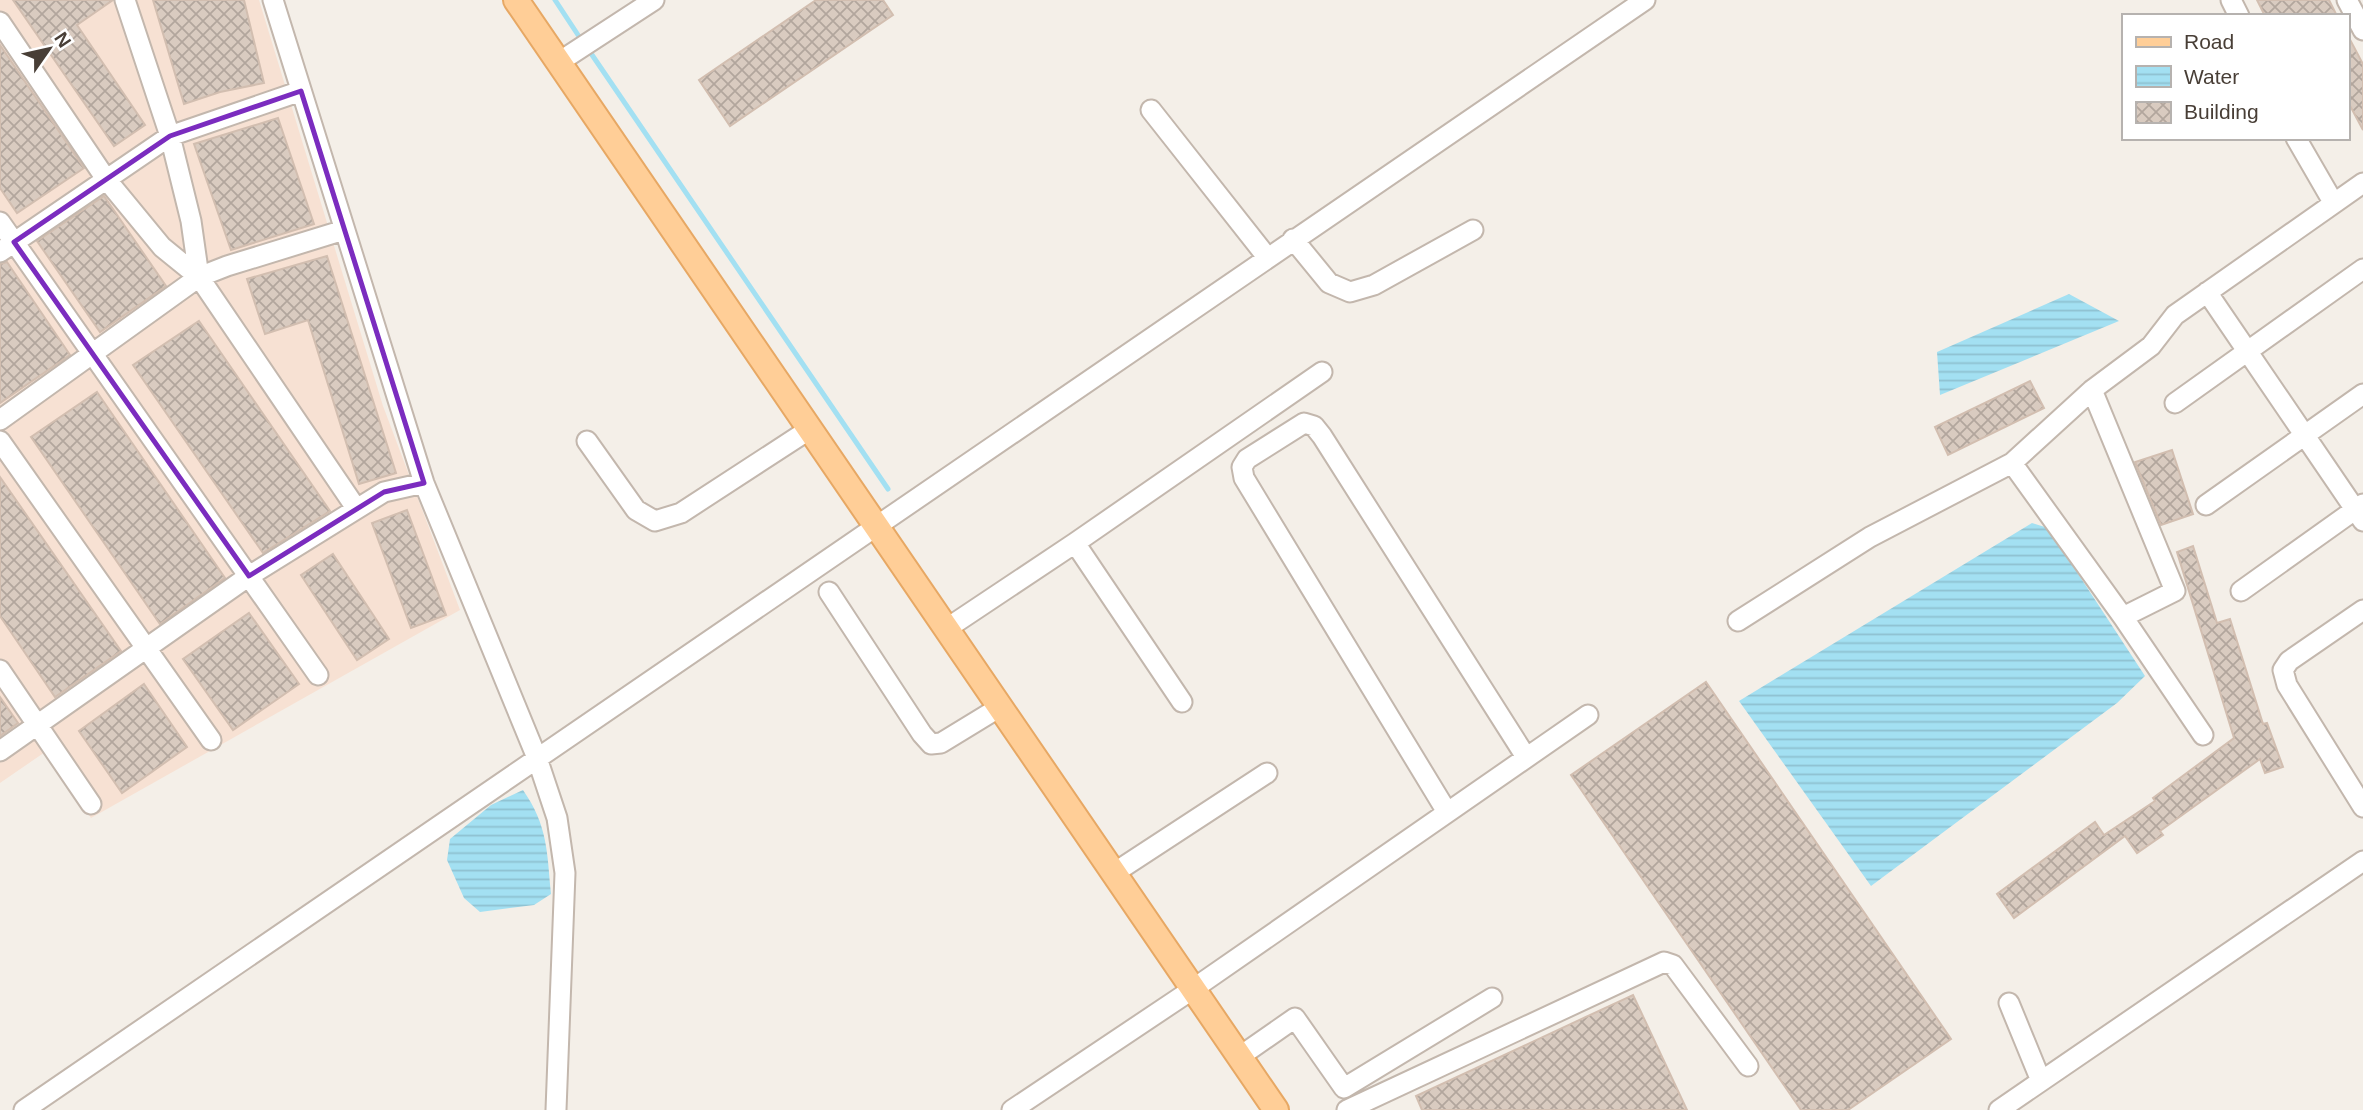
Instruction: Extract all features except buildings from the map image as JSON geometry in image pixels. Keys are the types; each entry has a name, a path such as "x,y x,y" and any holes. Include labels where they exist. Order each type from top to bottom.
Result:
{"main road":[{"path":"516,0 568,57 810,429 1276,1110"}],"street":[{"path":"125,0 170,136 191,221 199,277"},
{"path":"273,0 424,483 537,758 556,818 565,873 556,1110"},
{"path":"568,57 654,0"},
{"path":"24,1110 1645,0"},
{"path":"2347,0 2363,30"},
{"path":"0,22 106,179 162,247 199,277 356,508"},
{"path":"7,247 170,136 301,92"},
{"path":"1151,110 1267,257"},
{"path":"2297,140 2333,202"},
{"path":"1738,621 1870,537 2012,463 2092,390 2151,346 2175,315 2363,183"},
{"path":"0,222 7,247 92,354 318,675"},
{"path":"0,420 199,277 228,265 344,230"},
{"path":"1293,239 1329,284 1350,292 1374,285 1473,230"},
{"path":"2175,403 2363,269"},
{"path":"2207,292 2360,512 2241,591"},
{"path":"946,629 1321,372"},
{"path":"2092,390 2175,591 2123,617"},
{"path":"2206,505 2363,394"},
{"path":"1447,812 1244,478 1242,467 1247,459 1304,423 1314,426 1526,757"},
{"path":"587,441 636,510 655,521 681,513 810,429"},
{"path":"0,441 211,740"},
{"path":"2012,463 2123,617 2203,735"},
{"path":"0,751 249,576 356,508 384,492 424,483"},
{"path":"1075,543 1182,702"},
{"path":"829,592 922,734 932,744 941,743 1000,707"},
{"path":"2363,610 2289,661 2283,670 2287,685 2363,807"},
{"path":"0,670 91,804"},
{"path":"1012,1110 1193,989 1588,715"},
{"path":"1114,873 1267,773"},
{"path":"1999,1110 2363,861"},
{"path":"1347,1110 1664,962 1673,965 1748,1066"},
{"path":"1240,1057 1295,1018 1344,1088 1492,998"},
{"path":"2010,1003 2041,1081"}],"highlighted area":[{"path":"301,91 424,483 384,492 249,576 14,242 170,136"}],"shaded area":[{"path":"0,0 259,0 383,406 460,610 91,818 48,750 0,783"}],"water":[{"path":"2069,294 2119,321 1940,395 1937,352"},
{"path":"2032,523 2048,528 2145,676 2117,703 1871,886 1739,701"},
{"path":"523,790 542,828 551,894 534,905 480,912 464,898 447,860 450,839 491,805"}],"waterway":[{"path":"555,0 582,41"},
{"path":"588,49 888,489"}]}
